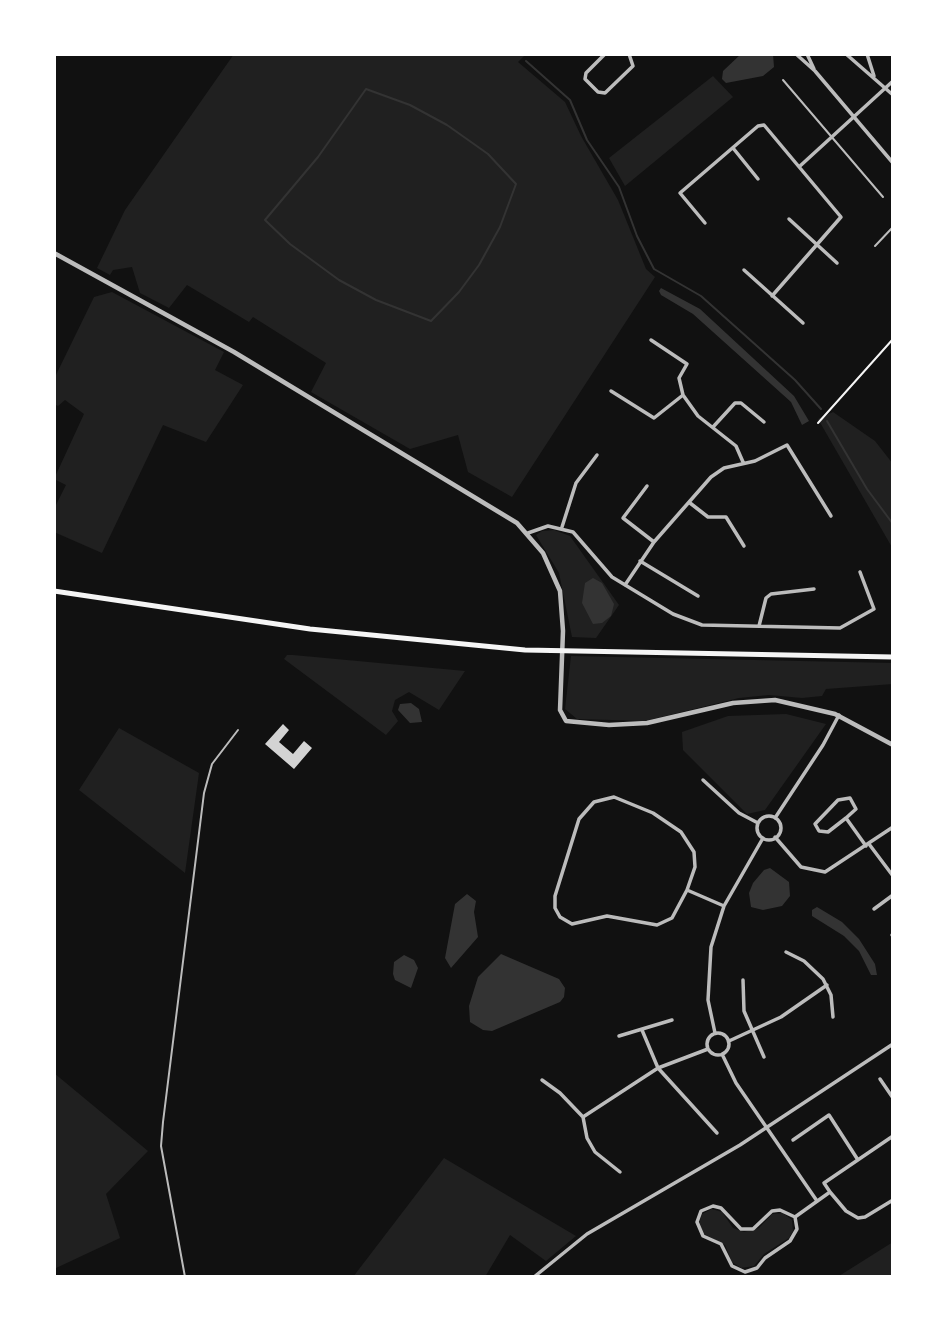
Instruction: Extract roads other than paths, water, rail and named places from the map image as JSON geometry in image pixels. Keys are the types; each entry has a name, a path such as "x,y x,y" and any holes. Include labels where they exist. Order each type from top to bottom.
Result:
{"main road":[{"path":"54,592 310,629 525,650 893,657"}],"street":[{"path":"605,54 586,73 585,79 598,92 605,93 633,66 629,54"},
{"path":"796,54 815,71 893,163"},
{"path":"807,54 815,71"},
{"path":"846,54 860,69 874,76 893,95"},
{"path":"867,54 874,76"},
{"path":"800,166 893,81"},
{"path":"705,223 680,193 758,126 764,125 841,217 772,296"},
{"path":"733,148 758,179"},
{"path":"789,219 837,263"},
{"path":"54,253 234,352 506,514 528,533 555,575 563,607 562,716 572,724 647,723 733,703 762,700 812,706 839,715 893,745"},
{"path":"744,270 803,323"},
{"path":"651,340 687,364 678,377 683,396 695,413 736,446 743,461"},
{"path":"611,391 654,418 683,396"},
{"path":"713,427 736,403 741,403 764,422"},
{"path":"625,585 654,542 711,477 724,468 743,461 755,461 786,445 831,516"},
{"path":"562,527 576,483 597,455"},
{"path":"647,486 623,518 654,542"},
{"path":"690,503 708,517 726,517 744,546"},
{"path":"528,533 548,526 562,527 573,532 604,570 694,624 835,630 871,612 875,604 860,572"},
{"path":"640,561 698,596"},
{"path":"759,626 766,598 771,594 814,589"},
{"path":"775,818 823,746 839,715"},
{"path":"703,780 739,813 758,823"},
{"path":"608,797 626,799 653,813 689,840 694,852 695,867 687,890 672,918 657,925 607,916 572,924 560,917 555,908 555,896 579,819 593,802 608,797"},
{"path":"846,797 856,806 846,818 828,832 818,831 815,824 829,807 846,797"},
{"path":"763,838 757,830 758,823 765,817 775,818"},
{"path":"775,818 780,829 775,837"},
{"path":"846,818 893,876"},
{"path":"775,837 794,862 816,872 835,868 893,827"},
{"path":"763,838 775,837"},
{"path":"715,1033 708,1000 707,973 711,947 724,906 763,838"},
{"path":"687,890 724,906"},
{"path":"874,909 893,895"},
{"path":"786,952 816,970 827,985 833,1017"},
{"path":"743,980 744,1011 764,1057"},
{"path":"729,1041 798,1007 827,985"},
{"path":"620,1036 672,1020"},
{"path":"642,1030 658,1068 717,1133"},
{"path":"715,1033 724,1034 729,1041 728,1049 722,1054 715,1055 708,1049 707,1041 715,1033"},
{"path":"534,1277 587,1234 767,1127 893,1044"},
{"path":"583,1117 658,1068 708,1049"},
{"path":"722,1054 736,1083 817,1201"},
{"path":"880,1079 893,1098"},
{"path":"542,1080 583,1117 587,1138 595,1152 620,1172"},
{"path":"793,1140 829,1115 858,1160"},
{"path":"893,1136 824,1184 845,1211 858,1217 865,1217 893,1200"},
{"path":"795,1217 830,1192"},
{"path":"713,1206 721,1208 741,1229 753,1229 772,1210 795,1217 796,1229 790,1241 765,1258 757,1268 745,1272 732,1266 720,1244 703,1236 697,1222 701,1210 713,1206"}],"lane":[{"path":"783,80 883,197"},
{"path":"875,246 892,228"},
{"path":"185,1277 161,1146 163,1122 204,793 212,764 238,730"}],"waterway":[{"path":"526,61 570,100 587,140 619,187 637,236 654,269 701,296 795,380 821,409"},
{"path":"366,89 410,105 447,125 488,154 516,184 500,227 479,265 459,292 431,321 376,300 339,280 290,244 265,220 318,157 366,89"},
{"path":"827,421 867,489 893,524"}]}
